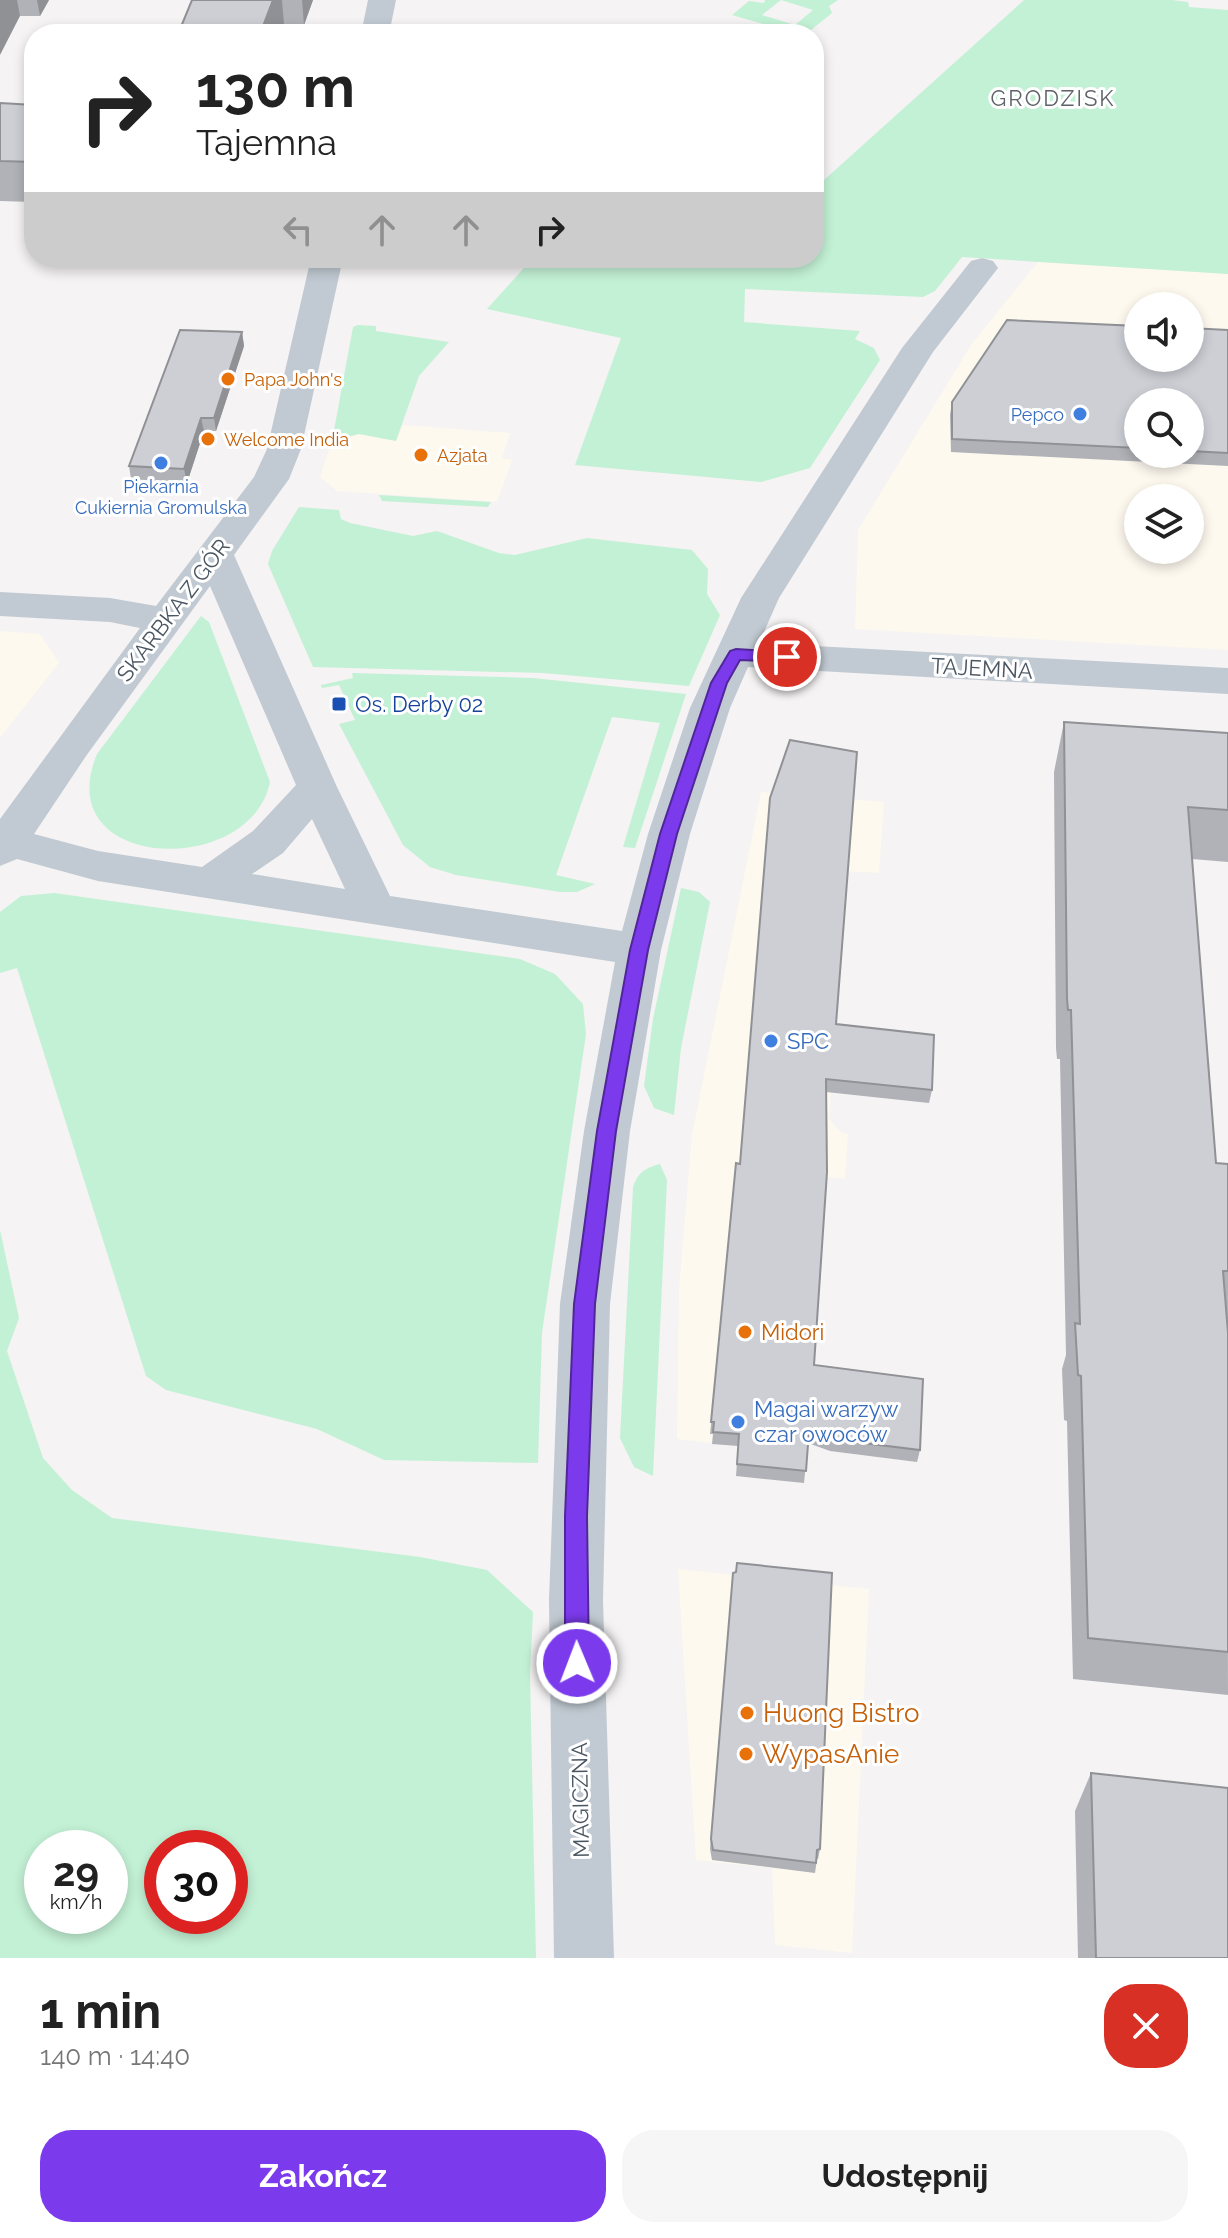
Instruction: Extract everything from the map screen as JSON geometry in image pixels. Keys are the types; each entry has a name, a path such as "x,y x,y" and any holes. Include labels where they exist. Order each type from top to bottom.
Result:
{"street":[{"path":"377,24 382,0"},
{"name":"SKARBKA Z GÓR","path":"3,846 164,620 271,479 279,462 325,268"},
{"name":"MAGICZNA","path":"584,1958 576,1586 585,1304 607,1131 639,950 691,763 719,683 736,654 760,598 919,348 982,268"},
{"path":"215,554 317,787 376,910"},
{"path":"0,604 110,610 164,620"},
{"name":"TAJEMNA","path":"736,654 1228,681"},
{"path":"208,884 268,842 317,787"},
{"path":"3,846 208,884 639,950"}],"shaded area":[{"path":"1038,262 1228,274 1228,650 855,629 858,530 971,345"},
{"path":"403,425 510,433 502,458 512,460 497,502 337,491 320,477 332,441 359,434 396,441"},
{"path":"0,631 40,634 59,663 0,738"},
{"path":"761,792 884,802 879,873 845,871 829,1119 842,1133 848,1134 845,1179 825,1177 804,1483 736,1476 738,1446 677,1439 679,1288 692,1135"},
{"path":"678,1569 869,1589 852,1953 775,1945 772,1868 696,1860"}],"green space":[{"path":"765,0 781,0 762,15 792,24 763,24 732,15 749,1 764,3"},
{"path":"781,0 838,0 829,6 832,13 818,24 796,24 813,10"},
{"path":"1024,0 1172,0 1188,2 1189,7 1228,10 1228,274 962,257 935,291 923,297 745,289 744,322 860,331 855,339 874,348 880,360 810,468 761,482 575,465 621,338 487,309 524,268 824,268 824,180"},
{"path":"376,326 376,331 449,342 419,376 396,441 359,434 332,441 353,327"},
{"path":"379,495 491,502 488,507 382,501"},
{"path":"299,507 339,510 341,519 350,523 413,536 437,531 499,553 515,555 587,538 692,550 708,569 707,594 720,615 689,686 543,673 313,667 268,564 272,551"},
{"path":"201,616 209,622 270,782 255,813 228,835 194,847 158,848 125,840 101,821 90,793 97,754"},
{"path":"352,673 533,678 686,694 635,848 623,847 660,723 612,717 556,875 595,884 577,892 560,892 456,875 430,867 403,845 339,724 355,720 339,685 322,688 321,685 353,678"},
{"path":"681,888 699,892 710,902 681,1048 674,1115 654,1108 644,1086 653,1019"},
{"path":"54,893 520,959 555,974 583,1004 586,1034 542,1333 538,1463 384,1460 317,1429 166,1390 146,1376 17,968 0,973 0,912 21,896"},
{"path":"660,1164 667,1180 653,1476 634,1467 620,1438 633,1188 642,1172"},
{"path":"0,1230 19,1318 7,1351 43,1458 72,1490 112,1518 420,1557 487,1570 533,1612 530,1674 536,1958 0,1958"}],"building":[{"path":"192,0 273,0 264,24 182,24"},
{"path":"0,103 24,104 24,162 0,161"},
{"path":"1007,320 1124,325 1124,372 1204,372 1204,329 1228,330 1228,453 1204,452 1204,388 1124,388 1124,447 952,439 952,402"},
{"path":"180,330 242,332 214,418 201,418 184,469 129,466"},
{"path":"1064,722 1228,733 1228,810 1188,807 1216,1163 1228,1164 1228,1271 1223,1271 1228,1333 1228,1652 1088,1638 1081,1376 1078,1375 1075,1323 1080,1324 1071,1010 1068,1010 1067,999"},
{"path":"790,740 857,752 836,1024 934,1035 932,1090 826,1079 827,1172 814,1365 923,1379 920,1450 831,1439 809,1431 806,1471 737,1464 739,1434 713,1432 714,1422 711,1422 736,1163 740,1164 770,798"},
{"path":"737,1563 832,1573 820,1849 817,1850 816,1863 713,1850 711,1839 733,1573 736,1572"},
{"path":"1091,1773 1228,1788 1228,1958 1096,1958"}],"place":[{"name":"Papa John's","path":"228,379"},
{"name":"Pepco","path":"1080,414"},
{"name":"Welcome India","path":"208,439"},
{"name":"Azjata","path":"421,455"},
{"name":"Piekarnia Cukiernia Gromulska","path":"161,463"},
{"name":"Os. Derby 02","path":"339,704"},
{"name":"SPC","path":"771,1041"},
{"name":"Midori","path":"745,1332"},
{"name":"Magai warzyw czar owoców","path":"738,1422"},
{"name":"Huong Bistro","path":"747,1713"},
{"name":"WypasAnie","path":"746,1754"}],"district":[{"name":"GRODZISK","path":"1053,98"}],"route":[{"path":"577,1663 576,1516 585,1304 607,1131 639,950 669,834 719,683 736,654 787,657"}]}
